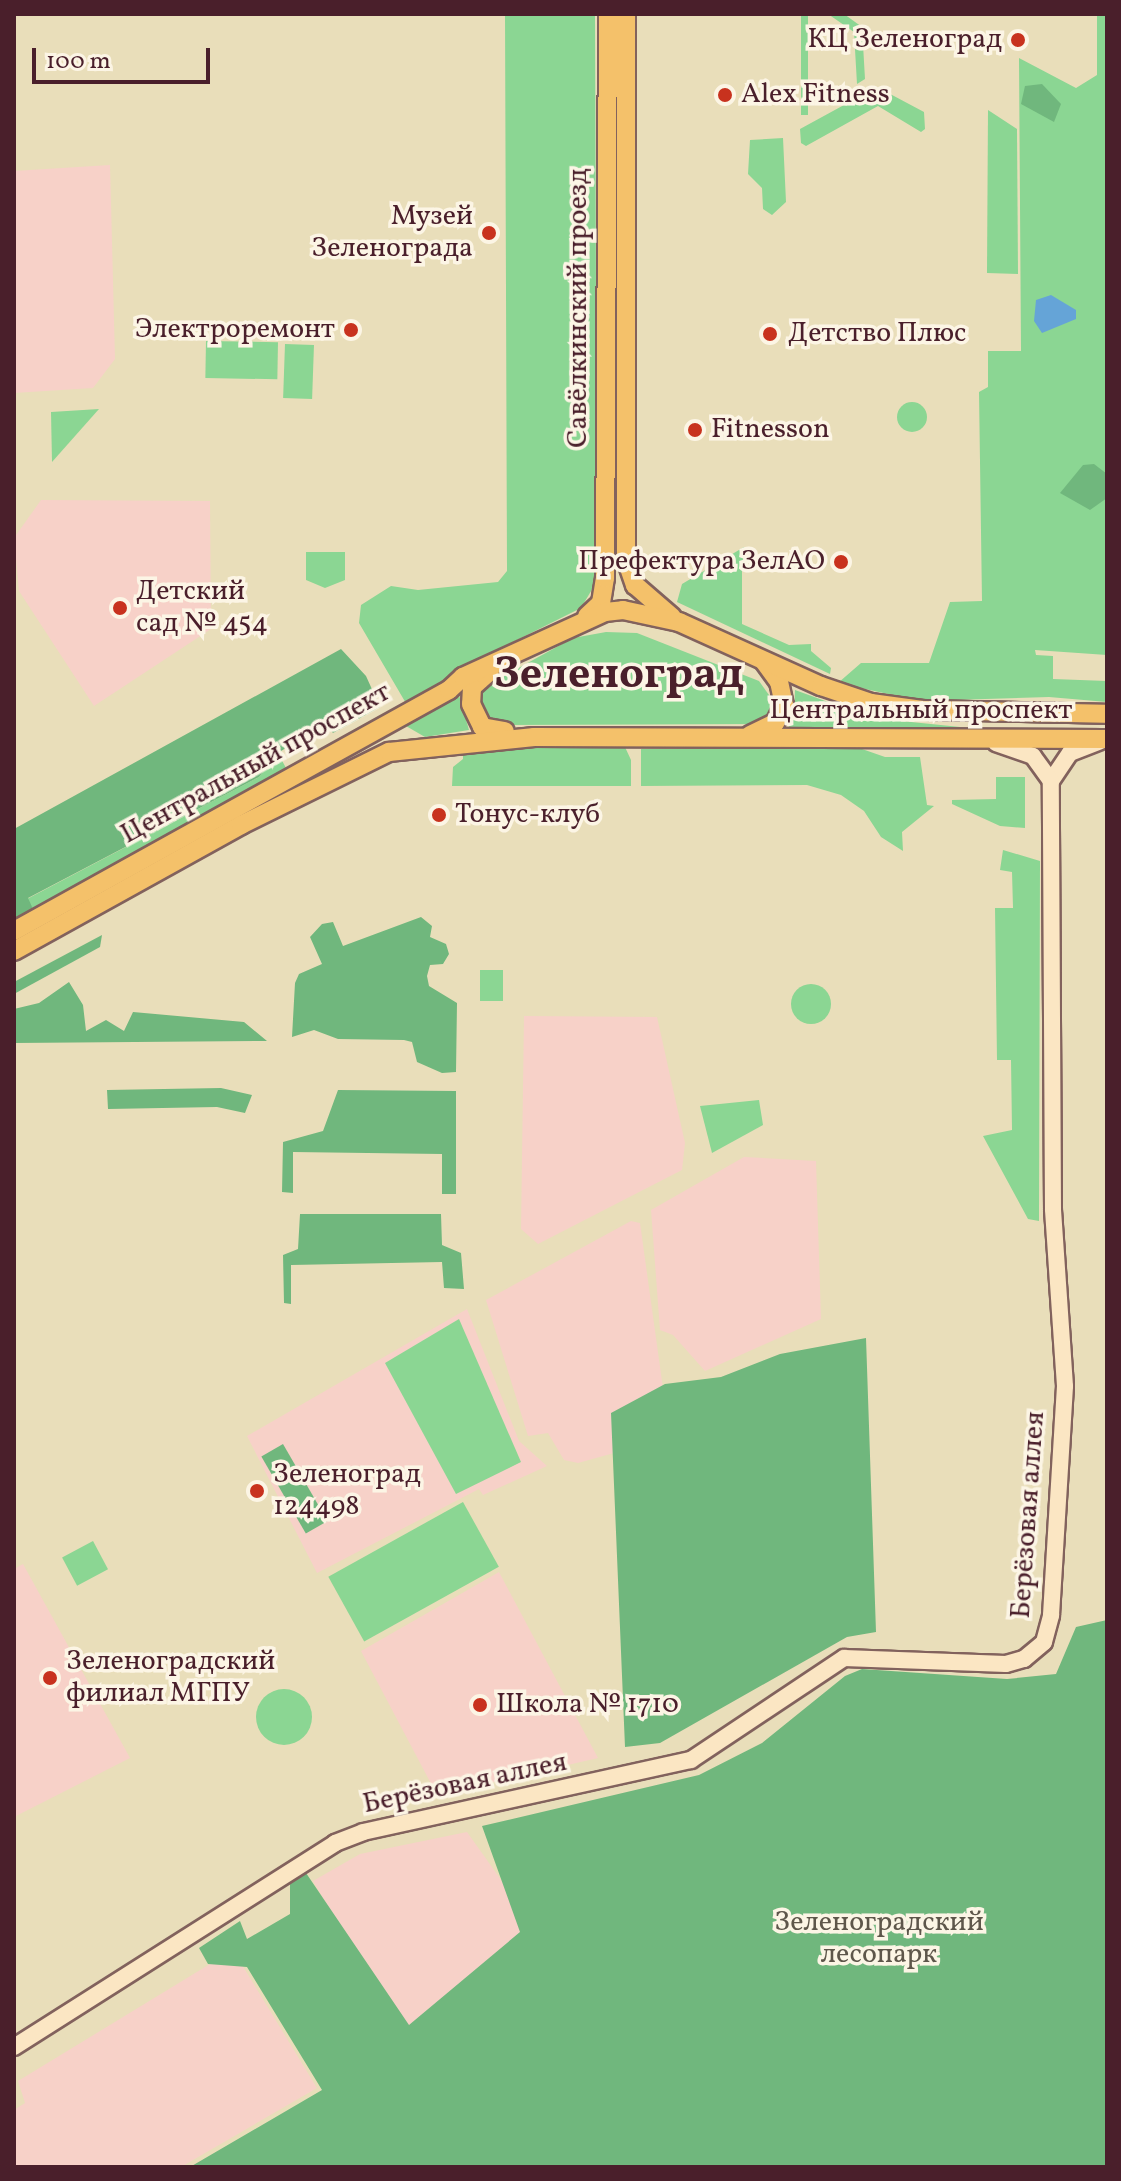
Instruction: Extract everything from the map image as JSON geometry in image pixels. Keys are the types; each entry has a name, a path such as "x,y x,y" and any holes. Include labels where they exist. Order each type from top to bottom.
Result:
{"main road":[{"name":"Савёлкинский проезд","path":"608,14 617,69 626,559 635,585 679,622"},
{"name":"Савёлкинский проезд","path":"585,618 601,603 617,69 626,14"},
{"name":"Центральный проспект","path":"14,951 51,920 523,645 585,618 623,610 679,622 871,703 923,710 1107,714"},
{"name":"Центральный проспект","path":"523,645 472,687 471,704 482,727 534,737"},
{"name":"Центральный проспект","path":"735,739 775,723 784,705 779,682 758,656"},
{"path":"396,719 409,737 433,745"},
{"name":"Центральный проспект","path":"14,931 51,920 365,761 433,745 534,737 1107,740"}],"street":[{"path":"990,741 1033,756 1051,781 1070,753 1107,740"},
{"name":"Берёзовая аллея","path":"14,2047 335,1843 363,1832 691,1760 844,1658 1006,1664 1035,1652 1051,1615 1065,1386 1053,1209 1051,781"}],"shaded area":[{"path":"110,165 115,359 93,388 14,393 14,171"},
{"name":"Детский сад № 454","path":"41,500 210,501 211,629 94,706 19,591 14,538"},
{"path":"524,1016 657,1017 685,1143 682,1170 538,1244 521,1229"},
{"path":"744,1157 816,1161 821,1319 705,1371 673,1335 660,1330 651,1210"},
{"path":"631,1221 640,1223 667,1417 625,1450 578,1463 564,1460 548,1433 528,1436 486,1300"},
{"path":"467,1309 519,1441 547,1466 483,1495 479,1489 317,1573 247,1436"},
{"name":"Зеленоградский филиал МГПУ","path":"23,1564 130,1758 14,1817 14,1569"},
{"name":"Школа № 1710","path":"499,1572 598,1758 437,1795 361,1651"},
{"path":"467,1832 531,1922 404,2038 313,1881 360,1854"},
{"path":"233,1950 317,2088 181,2167 14,2167 14,2110 25,2103 18,2081"}],"green space":[{"path":"505,14 595,14 597,581 581,608 459,669 407,705 359,623 361,605 391,586 418,590 498,582 507,571"},
{"path":"801,14 808,14 808,115 801,115"},
{"path":"828,14 844,14 862,27 865,79 857,84 854,32"},
{"path":"1097,14 1107,14 1107,655 1035,650 1036,655 1053,656 1053,679 1107,681 1107,702 1049,697 920,701 838,683 861,663 929,663 950,602 982,601 979,392 988,387 988,351 1021,351 1019,58 1076,88 1097,75"},
{"path":"1042,84 1061,104 1054,122 1021,104 1025,86"},
{"path":"877,87 924,112 925,129 921,132 878,106 806,146 801,143 800,129"},
{"path":"988,110 1017,129 1018,274 987,273"},
{"path":"783,138 786,202 772,215 763,209 762,188 748,174 750,140"},
{"path":"206,341 278,342 277,379 205,378"},
{"path":"285,344 314,345 312,399 283,398"},
{"path":"912,402 923,406 927,417 923,428 912,432 901,428 897,417 901,406"},
{"path":"99,409 52,462 51,412"},
{"path":"1094,464 1107,474 1107,498 1090,510 1060,493 1083,465"},
{"path":"744,547 751,560 742,565 742,624 789,645 811,644 811,651 831,668 830,674 677,602 682,584"},
{"path":"306,552 345,552 345,580 325,588 306,580"},
{"path":"606,632 637,633 759,681 774,702 769,719 760,724 496,725 483,717 478,696 484,687 573,638"},
{"path":"341,649 366,676 380,707 333,733 325,723 278,753 259,777 28,898 33,909 14,920 14,829"},
{"path":"795,690 872,718 970,728 787,730 794,718"},
{"path":"459,695 469,730 425,737 406,726"},
{"path":"473,747 625,747 631,760 631,786 452,786 453,767 463,759 463,750"},
{"path":"641,749 862,749 885,757 920,757 927,805 934,806 902,832 903,851 881,837 864,811 841,795 807,785 641,786"},
{"path":"278,753 286,768 33,909 27,899 259,777"},
{"path":"996,777 1025,777 1025,828 1000,826 952,804 952,800 996,799"},
{"path":"1003,850 1040,861 1039,1221 1028,1219 983,1136 1012,1130 1011,1060 997,1060 995,908 1013,908 1012,872 1000,870"},
{"path":"421,917 432,926 430,937 446,944 449,954 443,964 430,965 427,976 429,986 457,1003 456,1072 442,1073 417,1062 412,1042 404,1040 338,1039 314,1030 292,1037 295,983 299,974 322,964 310,937 322,924 333,922 343,946"},
{"path":"102,935 100,947 14,994 14,982"},
{"path":"480,970 503,970 503,1001 480,1001"},
{"path":"69,982 83,1005 86,1031 106,1020 124,1031 133,1012 244,1022 267,1041 14,1043 14,1009 39,1003"},
{"path":"811,984 825,990 831,1004 825,1018 811,1024 797,1018 791,1004 797,990"},
{"path":"221,1088 252,1095 245,1113 217,1107 108,1109 107,1090"},
{"path":"338,1090 456,1091 456,1194 442,1194 442,1154 293,1152 293,1193 282,1192 283,1142 323,1131"},
{"path":"759,1100 763,1125 712,1153 700,1106"},
{"path":"300,1214 441,1214 442,1245 461,1253 464,1289 444,1288 442,1262 291,1265 291,1304 284,1303 283,1255 298,1249"},
{"path":"459,1319 521,1462 456,1494 385,1363"},
{"path":"866,1338 876,1632 847,1637 660,1743 625,1747 611,1413 665,1384 721,1377 780,1354"},
{"path":"283,1444 328,1521 306,1534 261,1456"},
{"path":"463,1502 499,1567 364,1641 328,1577"},
{"path":"93,1541 108,1569 77,1586 62,1557"},
{"name":"Зеленоградский лесопарк","path":"1107,1620 1107,2167 190,2167 322,2090 247,1967 208,1964 199,1948 240,1921 247,1939 290,1914 290,1884 304,1870 409,2025 520,1932 482,1826 699,1775 762,1743 845,1676 862,1669 1007,1679 1056,1674 1076,1627"},
{"path":"284,1689 303,1698 312,1717 303,1736 284,1745 265,1736 256,1717 265,1698"}],"water":[{"path":"1051,295 1076,310 1076,319 1042,333 1034,321 1036,300"}],"place":[{"name":"КЦ Зеленоград","path":"1018,40"},
{"name":"Alex Fitness","path":"725,95"},
{"name":"Музей Зеленограда","path":"489,233"},
{"name":"Электроремонт","path":"351,330"},
{"name":"Детство Плюс","path":"770,334"},
{"name":"Fitnesson","path":"695,430"},
{"name":"Префектура ЗелАО","path":"841,562"},
{"name":"Детский сад № 454","path":"120,608"},
{"name":"Тонус-клуб","path":"439,815"},
{"name":"Зеленоград 124498","path":"257,1491"},
{"name":"Зеленоградский филиал МГПУ","path":"50,1678"},
{"name":"Школа № 1710","path":"480,1705"}],"district":[{"name":"Зеленоград","path":"619,676"}]}
